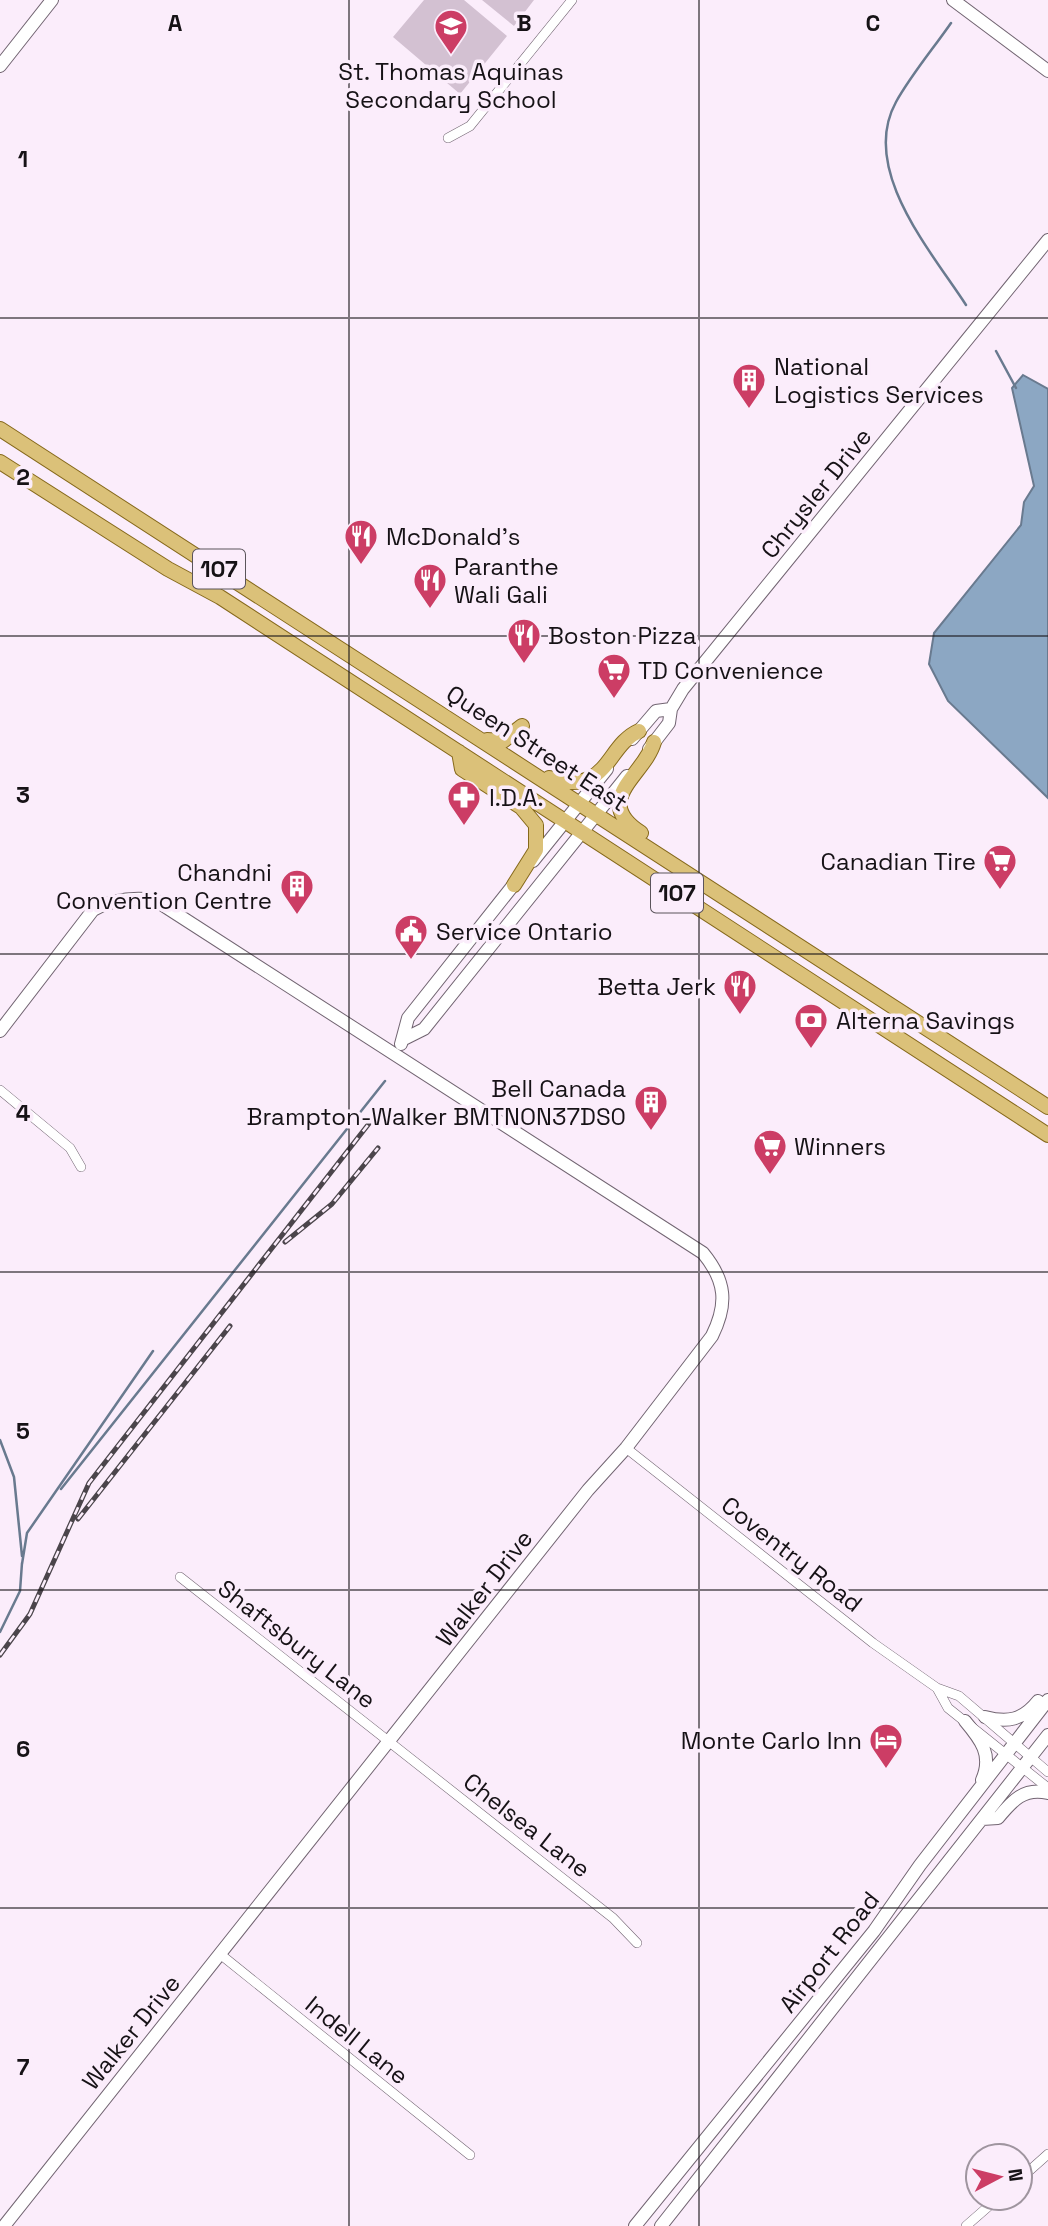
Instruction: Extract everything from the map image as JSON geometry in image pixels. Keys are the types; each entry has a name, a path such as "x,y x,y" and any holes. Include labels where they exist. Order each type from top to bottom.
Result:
{"main road":[{"name":"Queen Street East","path":"0,429 1048,1107"},
{"name":"Queen Street East","path":"0,462 168,569 220,597 1048,1135"},
{"path":"480,738 503,741 522,726 516,761 558,781 584,779 603,771 633,734 639,731"},
{"path":"654,743 624,786 621,806 629,824 672,853 674,863"},
{"path":"459,752 462,769 521,807 536,825 536,850 514,885"}],"street":[{"path":"0,65 52,0"},
{"path":"448,138 470,126 572,0"},
{"path":"953,0 1048,71"},
{"name":"Chrysler Drive","path":"404,1039 424,1029 583,832 669,723 671,709 721,641 1048,240"},
{"name":"Chrysler Drive","path":"404,1039 408,1018 580,803 656,711 671,709"},
{"name":"Walker Drive","path":"0,1031 93,910 106,903 137,898 155,900 703,1253 722,1282 724,1297 721,1319 712,1336 626,1448 588,1490 4,2226"},
{"path":"395,1053 404,1039"},
{"path":"0,1090 70,1148 81,1167"},
{"name":"Coventry Road","path":"626,1448 873,1643 937,1688 959,1696 1015,1742 1027,1762"},
{"name":"Shaftsbury Lane","path":"180,1577 390,1741"},
{"name":"Coventry Road","path":"937,1688 948,1708 1006,1754 1027,1762"},
{"path":"985,1717 1015,1720 1024,1716 1048,1692"},
{"name":"Airport Road","path":"635,2226 874,1931 973,1796 1048,1700"},
{"path":"965,1721 981,1740 987,1759 984,1776 973,1796"},
{"name":"Airport Road","path":"661,2226 1048,1735"},
{"name":"Chelsea Lane","path":"390,1741 613,1918 637,1943"},
{"path":"1027,1762 1048,1772"},
{"path":"1027,1762 1048,1790"},
{"path":"982,1819 998,1818 1011,1802 1027,1792 1048,1790"},
{"name":"Indell Lane","path":"220,1954 470,2155"},
{"path":"1034,2166 1048,2154"},
{"path":"966,2226 982,2212"}],"shaded area":[{"path":"424,0 464,0 507,36 460,94 393,37"},
{"path":"482,0 534,0 514,26"}],"water":[{"path":"1023,375 1048,389 1048,798 948,701 929,664 934,633 1021,525 1024,502 1034,486 1012,388"}],"waterway":[{"path":"951,23 896,102 887,128 886,154 904,208 966,305"},
{"path":"996,351 1016,388"},
{"path":"61,1489 385,1081"},
{"path":"22,1564 27,1533 153,1351"},
{"path":"0,1440 14,1477 22,1556"},
{"path":"0,1632 20,1591 22,1563"}],"railway":[{"path":"0,1655 30,1614 89,1483 378,1112"},
{"path":"285,1242 332,1204 378,1148"},
{"path":"78,1519 230,1326"}],"place":[{"name":"St. Thomas Aquinas Secondary School","path":"451,56"},
{"name":"National Logistics Services","path":"749,410"},
{"name":"McDonald's","path":"361,566"},
{"name":"Paranthe Wali Gali","path":"430,610"},
{"name":"Boston Pizza","path":"524,665"},
{"name":"TD Convenience","path":"614,700"},
{"name":"I.D.A.","path":"464,827"},
{"name":"Canadian Tire","path":"1000,891"},
{"name":"Chandni Convention Centre","path":"297,916"},
{"name":"Service Ontario","path":"411,961"},
{"name":"Betta Jerk","path":"740,1016"},
{"name":"Alterna Savings","path":"811,1050"},
{"name":"Bell Canada Brampton-Walker BMTNON37DS0","path":"651,1132"},
{"name":"Winners","path":"770,1176"},
{"name":"Monte Carlo Inn","path":"886,1770"}]}
